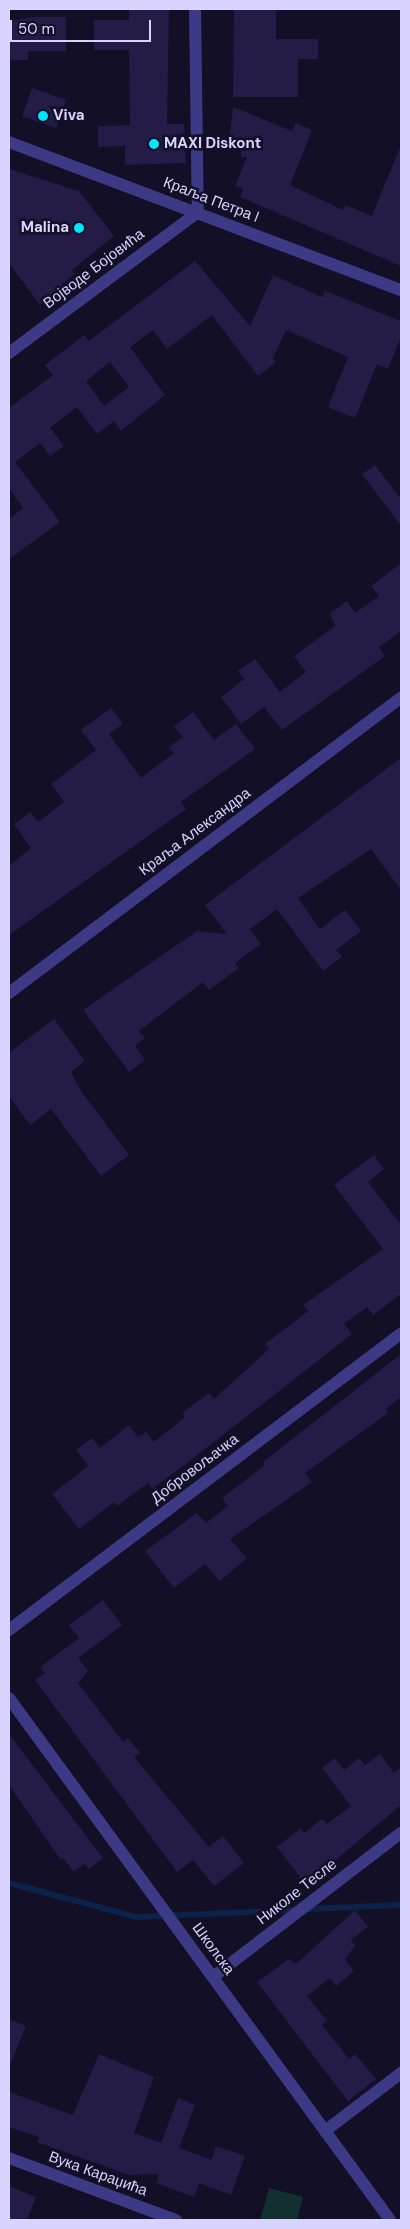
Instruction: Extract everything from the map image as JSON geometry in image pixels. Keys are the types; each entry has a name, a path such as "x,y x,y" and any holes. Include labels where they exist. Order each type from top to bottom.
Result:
{"street":[{"path":"195,9 198,212"},
{"name":"Краља Петра I","path":"9,142 401,290"},
{"name":"Војводе Бојовића","path":"9,353 198,212"},
{"name":"Краља Александра","path":"9,992 401,698"},
{"name":"Добровољачка","path":"9,1630 401,1334"},
{"name":"Школска","path":"9,1698 390,2220"},
{"name":"Николе Тесле","path":"213,1977 401,1833"},
{"path":"325,2131 401,2073"},
{"name":"Вука Караџића","path":"9,2158 176,2220"}],"green space":[{"path":"269,2188 303,2197 297,2220 260,2220"}],"building":[{"path":"129,9 169,9 167,124 184,124 186,163 125,165 125,146 98,147 98,126 130,125 129,50 94,50 94,20 129,20"},
{"path":"234,9 276,9 276,39 318,39 318,59 298,59 298,97 233,97"},
{"path":"36,17 66,17 66,51 28,51 28,60 9,60 9,21"},
{"path":"32,88 66,100 56,128 22,116"},
{"path":"233,107 292,131 296,123 312,130 290,185 343,210 345,205 372,216 401,145 401,266 240,197 243,189 235,186 247,157 241,157 241,151 228,150"},
{"path":"9,169 79,191 114,236 72,270 75,274 62,284 64,287 40,305 9,263"},
{"path":"195,261 250,326 273,275 322,297 325,291 401,321 401,337 388,369 377,364 355,418 328,407 348,357 286,330 273,358 276,362 258,376 212,315 167,349 153,330 130,347 165,395 121,431 114,421 97,434 77,407 50,428 64,446 50,456 40,443 15,462 60,522 9,559 9,519 23,508 9,488 9,408 53,375 45,365 84,335 89,341","holes":["110,362 129,387 104,406 86,381"]},
{"path":"375,465 401,499 401,526 362,474"},
{"path":"401,563 401,631 379,647 385,656 282,730 264,707 241,724 221,697 244,679 238,671 255,659 280,692 306,672 294,656 335,626 330,613 347,601 355,613 379,596 371,586"},
{"path":"111,708 123,724 109,734 141,778 174,753 169,747 183,737 174,726 193,712 214,740 236,724 255,749 181,802 186,809 9,935 9,866 31,848 14,824 30,812 38,822 64,802 51,784 96,750 81,730"},
{"path":"401,758 401,890 371,849 298,898 320,929 345,910 361,931 336,950 342,957 323,971 277,909 250,929 261,944 235,963 239,968 209,990 203,982 139,1031 145,1038 135,1046 145,1060 129,1072 83,1010 197,931 227,934 205,905"},
{"path":"54,1019 85,1061 71,1072 79,1088 129,1155 101,1176 51,1109 30,1125 9,1096 9,1053"},
{"path":"374,1155 384,1169 368,1182 401,1225 401,1294 373,1315 367,1307 344,1324 352,1334 152,1489 148,1483 117,1506 114,1502 79,1529 52,1494 88,1466 76,1450 92,1438 100,1448 129,1425 138,1437 146,1432 154,1442 185,1417 182,1413 209,1393 214,1399 269,1349 265,1344 308,1311 303,1305 383,1249 334,1185"},
{"path":"401,1354 401,1397 386,1409 388,1413 305,1473 312,1482 230,1539 247,1558 220,1581 205,1564 174,1588 145,1551 197,1513 206,1523 228,1506 222,1498 265,1465 263,1462"},
{"path":"103,1600 122,1625 78,1658 88,1671 78,1683 123,1742 128,1738 140,1753 134,1757 209,1847 223,1836 244,1863 214,1886 193,1860 177,1872 35,1680 45,1673 40,1667 79,1638 69,1625"},
{"path":"9,1734 103,1858 89,1869 84,1864 74,1872 63,1858 61,1860 9,1785"},
{"path":"380,1754 394,1773 401,1767 401,1805 306,1885 277,1847 301,1828 304,1833 322,1819 327,1824 351,1806 322,1768 335,1758 344,1770 359,1758 365,1765"},
{"path":"355,1910 368,1927 351,1940 355,1946 345,1959 354,1971 336,1986 330,1978 307,1996 327,2021 322,2025 349,2059 355,2054 376,2079 348,2101 257,1982 289,1959 296,1964"},
{"path":"9,2019 26,2026 9,2067"},
{"path":"99,2054 154,2077 134,2133 161,2143 178,2098 195,2105 179,2148 211,2160 216,2146 245,2156 231,2195 199,2183 194,2197 156,2183 159,2174 129,2175 37,2142 39,2137 9,2127 9,2092 73,2115"},
{"path":"9,2186 36,2197 27,2220 9,2220"}],"waterway":[{"path":"9,1883 137,1917 297,1910"},
{"path":"306,1909 401,1905"}],"place":[{"name":"Viva","path":"43,116"},
{"name":"MAXI Diskont","path":"154,144"},
{"name":"Malina","path":"79,228"}]}
